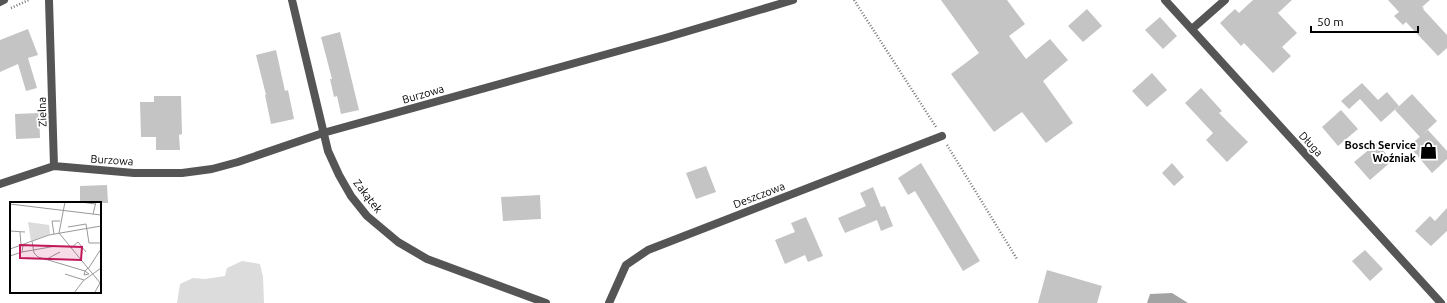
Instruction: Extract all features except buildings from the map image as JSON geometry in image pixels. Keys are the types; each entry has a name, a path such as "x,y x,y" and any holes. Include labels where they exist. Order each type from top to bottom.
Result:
{"street":[{"path":"0,2 4,0"},
{"name":"Zielna","path":"50,0 54,166"},
{"name":"Zakątek","path":"292,0 328,151 351,196 367,216 392,238 433,261 546,303"},
{"name":"Burzowa","path":"54,166 134,172 182,173 212,169 238,162 323,133 665,38 793,0"},
{"name":"Długa","path":"1165,0 1441,303"},
{"path":"1192,29 1225,0"},
{"name":"Deszczowa","path":"609,303 626,265 648,250 942,136"},
{"path":"0,184 54,166"}],"path":[{"path":"7,9 30,0"}],"shaded area":[{"path":"242,261 260,264 263,277 264,303 177,303 180,284 193,278 205,279 225,276 227,268"},
{"path":"1172,293 1188,303 1147,303 1150,294"}],"place":[{"name":"Bosch Service Woźniak","path":"1429,151"}]}
